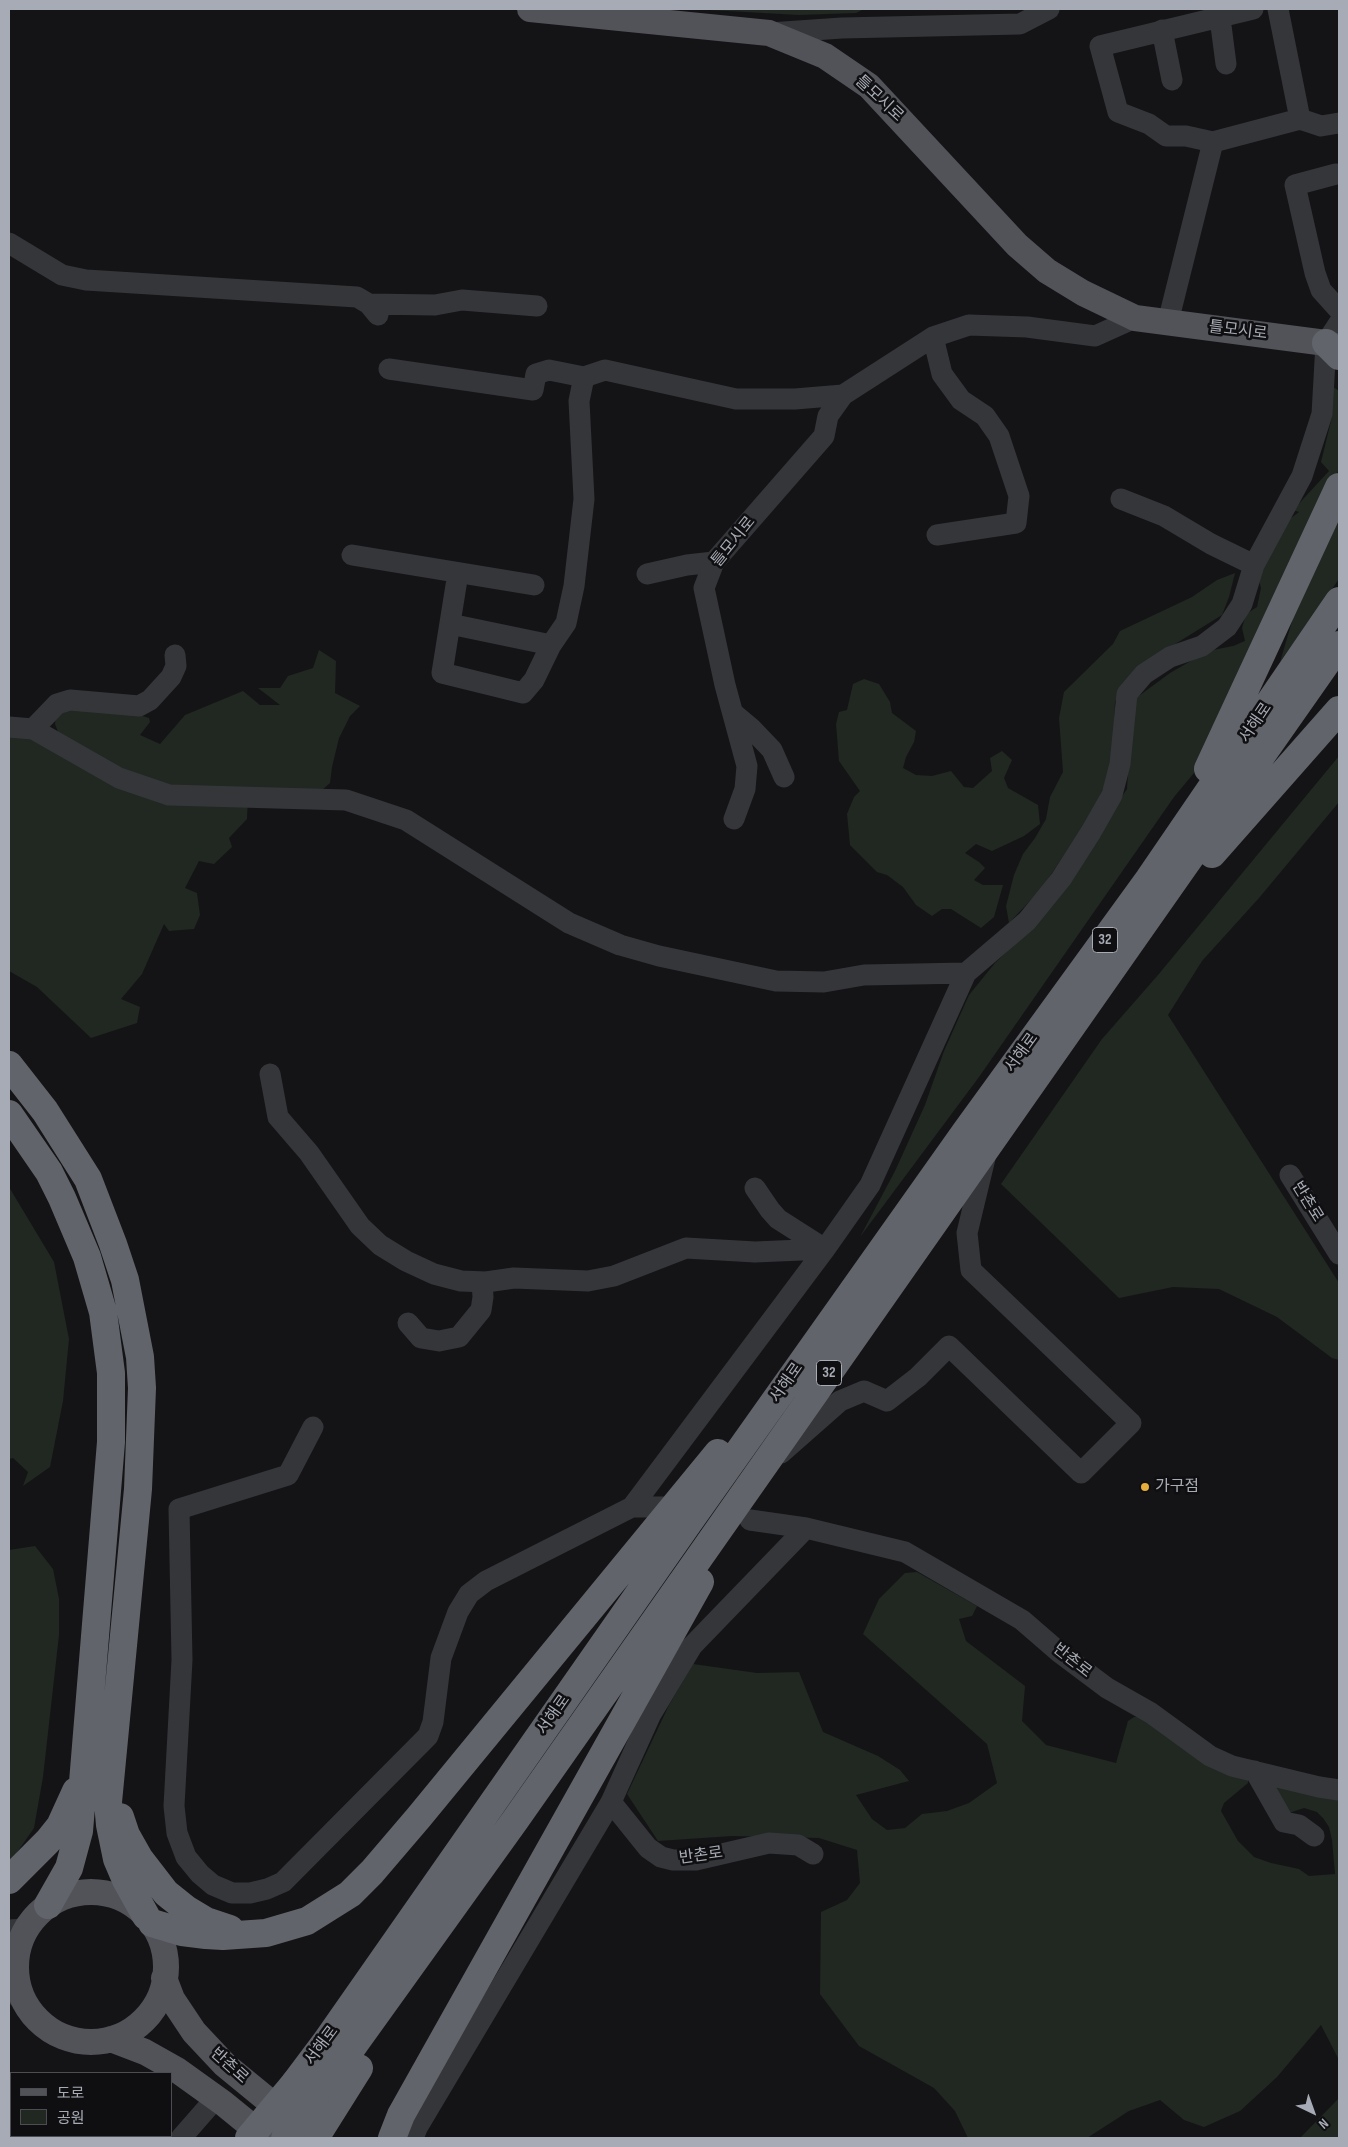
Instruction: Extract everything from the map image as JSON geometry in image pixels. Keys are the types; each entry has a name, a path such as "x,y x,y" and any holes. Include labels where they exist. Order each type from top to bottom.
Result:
{"highway":[{"path":"1174,842 1339,487"},
{"name":"서해로","path":"313,2115 325,2043 865,1274 1174,842 1339,601"},
{"name":"서해로","path":"285,2138 313,2115 516,1819 1339,645"},
{"path":"1121,957 1339,710"},
{"path":"9,1065 45,1110 88,1180 125,1280 140,1357 142,1388 138,1489 98,1767 78,1841 66,1875 48,1905"},
{"path":"9,1114 49,1172 76,1228 96,1285 103,1312 108,1346 111,1442 98,1767 114,1849 126,1880 149,1920 174,1930 223,1936 266,1933 317,1916 350,1894 372,1872 865,1274"},
{"path":"392,2138 395,2127 406,2106 702,1580 828,1374"},
{"path":"98,1767 116,1804 126,1835 139,1858 166,1893 186,1909 216,1925 232,1930 266,1933"},
{"path":"9,1880 35,1856 60,1826 75,1795 98,1767"},
{"name":"서해로","path":"249,2138 313,2115"}],"main road":[{"name":"틀모시로","path":"530,9 769,33 825,56 869,86 1017,245 1040,264 1083,293 1135,318 1337,342"},
{"name":"반촌로","path":"164,1978 156,2003 144,2019 129,2031 111,2039 74,2040 60,2035 41,2023 14,1994 18,1983 16,1967 20,1944 17,1930 48,1905 76,1893 99,1892 121,1898 134,1906 149,1920 163,1949 164,1978 167,1991 182,2016 211,2052 313,2115"},
{"name":"반촌로","path":"111,2039 158,2058 216,2098 266,2138"}],"street":[{"path":"976,26 1017,9"},
{"path":"769,33 842,28 1020,24 1049,9"},
{"path":"1253,9 1100,46 1118,112 1149,124 1166,136 1186,136 1213,142 1300,119 1321,126 1339,122"},
{"path":"1278,9 1300,119"},
{"path":"1220,18 1226,64"},
{"path":"1162,30 1172,80"},
{"path":"1168,322 1213,142"},
{"path":"1336,174 1295,184 1315,273 1321,290 1339,310"},
{"path":"9,243 62,275 86,280 358,297 373,310 434,305 462,300 537,306"},
{"name":"틀모시로","path":"734,818 745,789 747,766 724,685 704,588 714,562 824,436 828,416 843,395 933,337 969,325 1027,327 1095,336 1135,318"},
{"path":"933,337 942,374 961,400 985,416 999,436 1019,496 1016,522 937,535"},
{"path":"313,1427 288,1475 179,1509 182,1660 174,1806 177,1833 186,1857 200,1874 214,1885 232,1893 250,1893 268,1889 283,1882 428,1736 433,1722 441,1658 458,1612 469,1594 486,1581 632,1507 826,1249 870,1185 966,973 1027,921 1061,879 1112,795 1120,764 1127,694 1144,674 1170,657 1202,646 1227,627 1242,604 1254,565 1302,476 1322,414 1337,342"},
{"path":"389,369 533,390 536,374 549,370 584,377 605,370 736,399 795,399 843,395"},
{"path":"458,573 442,674 523,692 534,680 551,645 566,623 581,534 584,500 579,401 584,377"},
{"path":"1121,499 1164,516 1212,544 1254,565"},
{"path":"352,556 534,585"},
{"path":"647,574 687,565 714,562"},
{"path":"450,624 551,645"},
{"path":"33,729 58,704 70,700 139,706 150,700 171,677 176,666 175,655"},
{"path":"733,714 751,728 772,750 784,777"},
{"path":"9,727 33,729 119,778 168,795 346,800 406,820 569,923 620,946 776,981 824,982 864,975 966,973"},
{"path":"270,1074 278,1117 309,1153 360,1226 380,1245 406,1261 434,1274 462,1281 482,1282 514,1278 588,1281 630,1270 686,1248 755,1252 826,1249"},
{"path":"779,1455 840,1401 864,1391 887,1401 918,1377 949,1346 1081,1473 1130,1423 971,1270 967,1233 988,1146"},
{"name":"반촌로","path":"1290,1175 1339,1254"},
{"path":"755,1188 778,1218 826,1249"},
{"path":"408,1324 421,1338 439,1342 459,1336 480,1310 483,1297 482,1282"},
{"path":"632,1507 664,1507"},
{"name":"반촌로","path":"750,1520 806,1528 905,1552 1022,1620 1059,1652 1107,1688 1151,1713 1210,1756 1232,1766 1339,1790"},
{"path":"413,2138 611,1802 652,1714 692,1646 806,1528"},
{"path":"1255,1771 1284,1822 1299,1825 1314,1836"},
{"name":"반촌로","path":"611,1802 648,1848 660,1857 684,1861 696,1860 769,1843 798,1845 813,1854"},
{"name":"반촌로","path":"181,2138 216,2098"}],"green space":[{"path":"691,9 864,9 856,13 799,15"},
{"path":"1332,386 1339,391 1339,468 1336,477 1270,621 1194,773 1174,797 979,1077 860,1237 895,1171 925,1105 944,1051 969,995 995,963 1037,922 1127,789 1132,710 1136,698 1170,673 1208,651 1233,646 1245,641 1242,628 1246,614 1257,607 1261,588 1258,577 1291,518 1299,512 1293,510 1329,471 1321,462 1332,417"},
{"path":"1339,519 1339,579 1280,662 1293,618"},
{"path":"1235,573 1222,615 1151,659 1123,687 1115,702 1113,754 1104,787 1092,813 1042,888 1009,923 1006,906 1014,875 1023,854 1046,819 1050,797 1063,772 1059,718 1064,692 1113,644 1120,631 1192,597 1217,580"},
{"path":"319,650 336,661 335,693 360,706 350,716 339,738 330,783 311,800 248,798 247,819 229,838 232,847 214,864 199,861 185,888 197,893 200,915 194,929 169,931 164,924 142,974 121,999 140,1007 137,1023 91,1038 37,987 9,971 9,727 58,732 55,724 56,715 61,709 130,712 149,718 150,722 140,735 160,744 185,715 243,691 260,705 280,705 258,688 280,688 288,676 313,668"},
{"path":"864,679 879,684 890,702 892,713 916,731 914,742 906,757 903,768 916,775 932,776 951,771 964,787 973,788 992,771 990,758 1002,751 1012,760 1004,778 1008,788 1038,805 1040,824 1024,836 992,851 976,844 965,853 985,868 974,880 983,885 1003,885 994,917 981,928 951,909 942,909 932,916 916,905 903,887 887,875 877,872 850,845 847,814 854,797 860,791 839,761 836,724 839,712 847,710 853,684"},
{"path":"1339,756 1339,802 1259,898 1202,961 1168,1015 1339,1283 1339,1360 1332,1358 1277,1317 1219,1289 1173,1287 1119,1298 1001,1184 1102,1039 1158,975"},
{"path":"9,1187 54,1262 69,1339 63,1401 50,1467 23,1486 28,1472 13,1458 9,1459"},
{"path":"35,1546 53,1569 59,1599 59,1635 43,1777 34,1828 9,1864 9,1550"},
{"path":"917,1572 977,1606 972,1616 959,1619 966,1641 1025,1686 1022,1721 1046,1745 1116,1763 1128,1721 1134,1717 1140,1717 1248,1778 1248,1783 1224,1803 1221,1811 1238,1841 1254,1857 1299,1869 1309,1876 1335,1874 1329,1827 1317,1812 1304,1808 1289,1813 1269,1774 1339,1790 1339,2060 1321,2025 1277,2077 1240,2111 1204,2127 1184,2120 1160,2100 1129,2111 1087,2138 968,2138 955,2111 934,2088 859,2046 820,1994 821,1912 847,1900 860,1883 857,1850 819,1838 732,1836 658,1841 627,1794 669,1705 693,1664 757,1673 799,1672 823,1732 878,1756 900,1770 909,1781 856,1795 872,1819 887,1830 905,1828 922,1814 947,1811 969,1803 997,1783 987,1744 863,1634 879,1599 905,1573"},
{"path":"1339,2098 1339,2138 1300,2138"}],"place":[{"name":"가구점","path":"1145,1487"}]}
